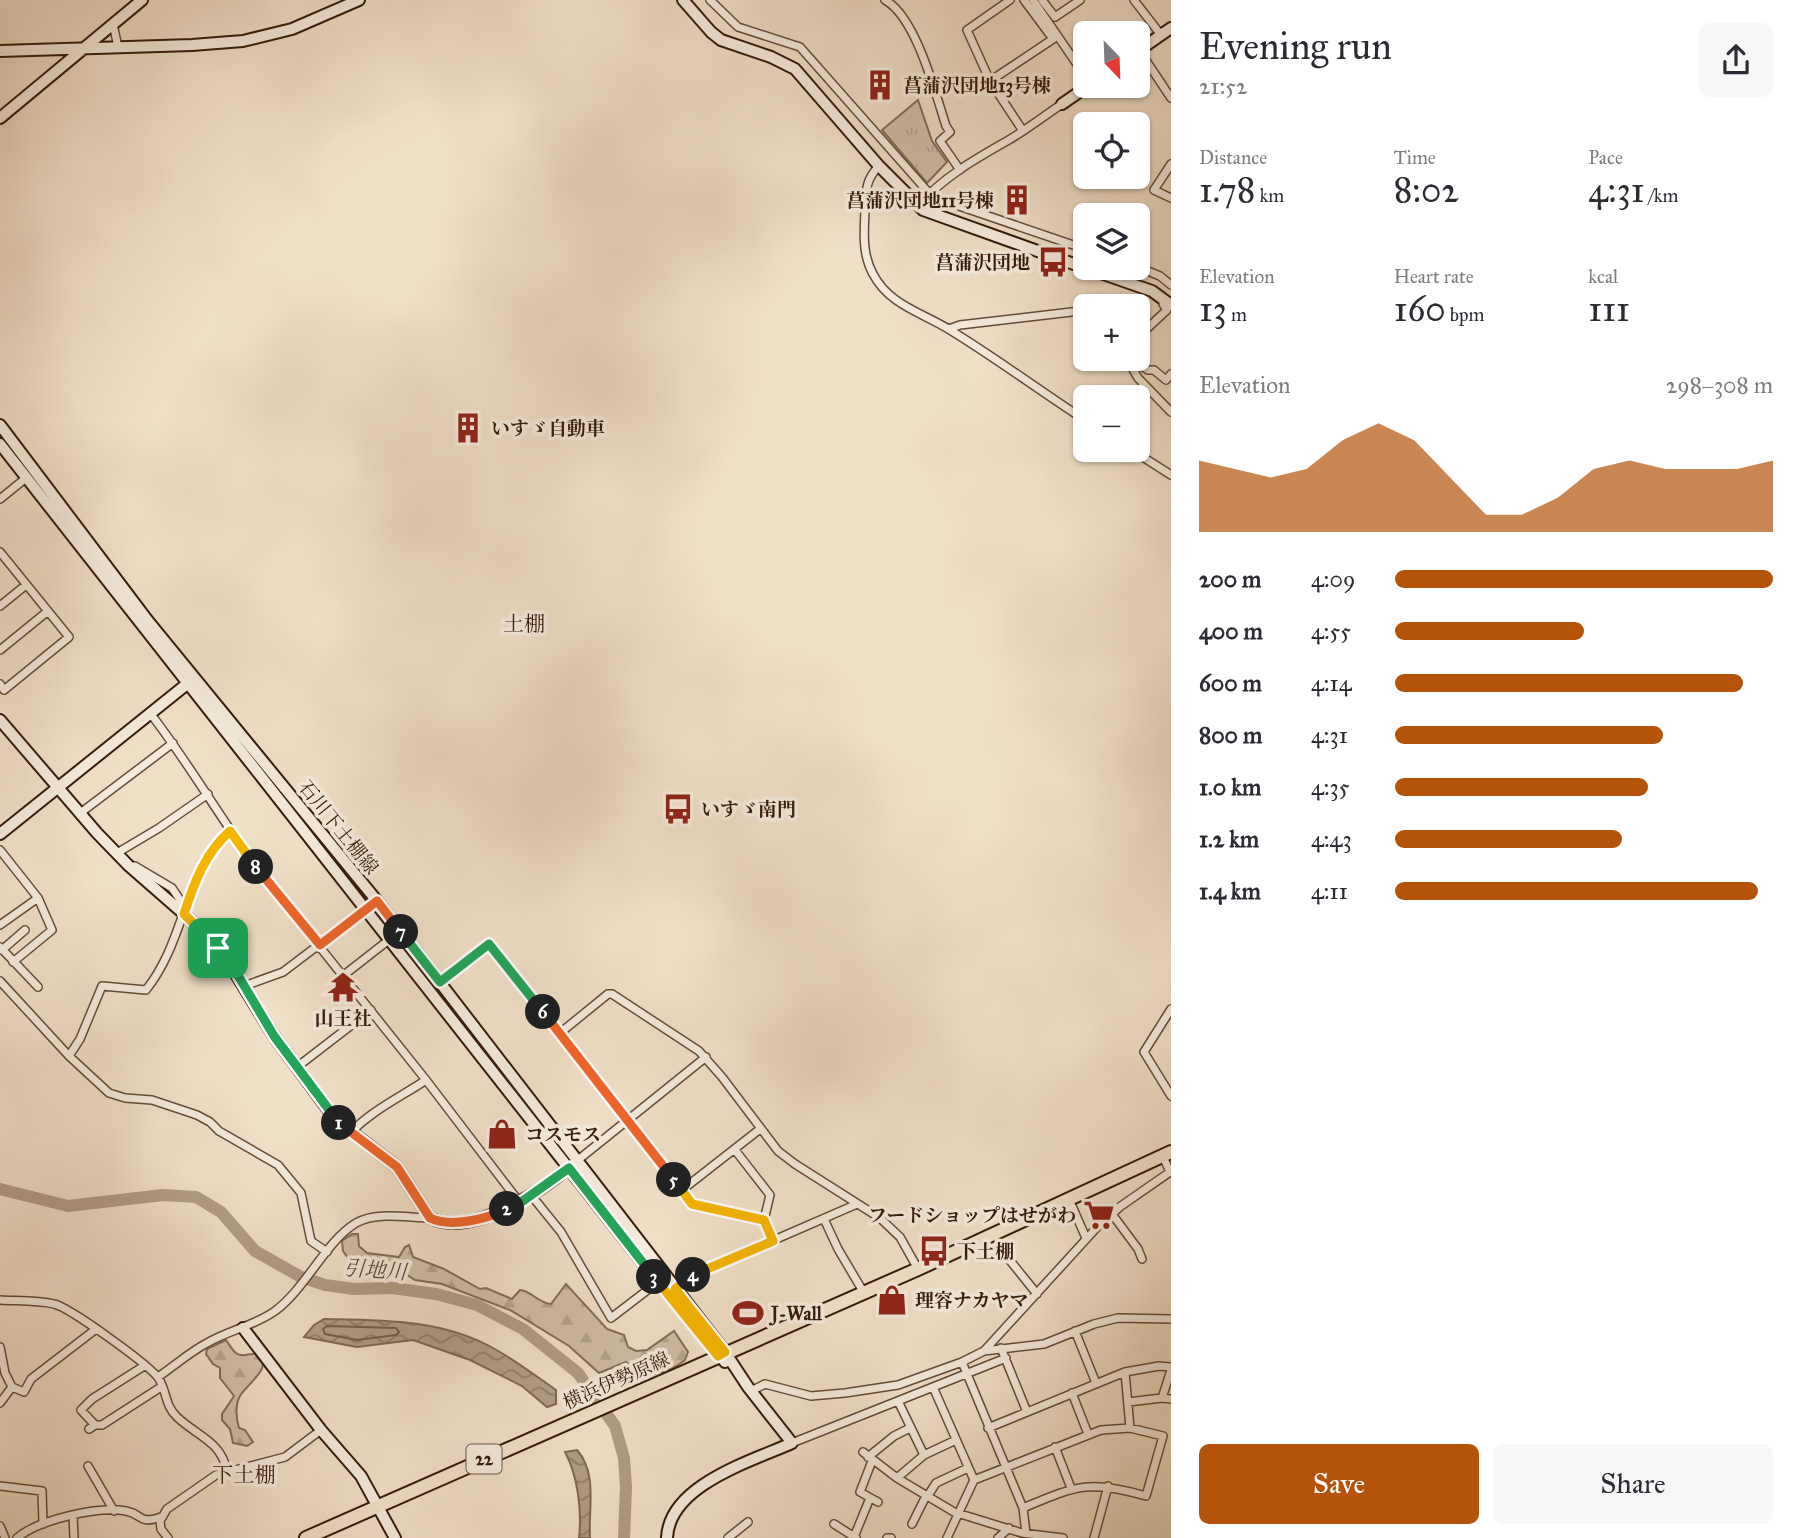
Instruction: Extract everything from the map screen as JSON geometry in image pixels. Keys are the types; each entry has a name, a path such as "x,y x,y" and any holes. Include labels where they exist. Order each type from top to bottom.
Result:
{"main road":[{"name":"横浜伊勢原線","path":"306,1538 727,1359 1170,1163"},
{"name":"横浜伊勢原線","path":"727,1359 918,1269 1170,1163"},
{"name":"横浜伊勢原線","path":"321,1538 379,1509"}],"street":[{"path":"0,118 142,0"},
{"path":"0,51 192,45 258,39 292,29 359,0"},
{"path":"683,0 721,40 771,57 795,69 879,166 918,206 932,215 1073,264"},
{"path":"710,0 738,27 800,47 937,199 1073,245"},
{"path":"885,0 900,11 925,61 950,132 940,141 960,170"},
{"path":"1010,0 967,30 990,81 1023,131"},
{"path":"990,81 1053,39 1024,0"},
{"path":"1033,0 1073,58"},
{"path":"1042,0 1055,17 1080,0"},
{"path":"1134,0 1161,35"},
{"path":"113,24 118,47"},
{"path":"1150,43 1171,28"},
{"path":"1150,68 1171,98"},
{"path":"918,206 929,193 960,170 1073,96"},
{"path":"1171,164 1154,190 1171,198"},
{"path":"879,166 869,177 866,189 865,251 873,275 901,304 949,329 1073,412"},
{"path":"1150,272 1171,285"},
{"path":"1121,280 1139,286 1168,303"},
{"path":"1150,326 1167,310 1163,304 1168,303"},
{"path":"949,329 973,323 1073,312"},
{"path":"1150,370 1154,370 1166,380 1171,374"},
{"path":"1135,371 1171,412"},
{"name":"石川下土棚線","path":"0,425 190,681 366,909 675,1289 727,1359"},
{"name":"石川下土棚線","path":"0,444 190,681 377,901 440,982 658,1282 727,1359"},
{"path":"1150,462 1171,475"},
{"path":"0,499 26,478"},
{"path":"0,684 4,690 69,638 2,557"},
{"path":"0,606 26,585"},
{"path":"0,650 48,611"},
{"path":"0,834 190,681"},
{"path":"150,713 208,794 230,831 520,1203"},
{"path":"0,720 79,814 120,856 185,911 223,953 274,1036 336,1120 397,1167 430,1218"},
{"path":"79,814 173,743"},
{"path":"120,856 208,794"},
{"path":"69,1056 84,1031 102,986 146,989 159,974 171,952 200,870 222,837 230,831"},
{"path":"0,850 38,898 52,930 13,962"},
{"path":"0,925 38,898"},
{"path":"244,986 283,972 377,901"},
{"path":"25,930 1,948 38,987"},
{"path":"344,975 390,939"},
{"path":"440,982 489,944 692,1204 764,1220"},
{"path":"0,981 69,1056 109,1093 125,1098 152,1100 197,1115 278,1165 301,1193 311,1241 327,1252"},
{"path":"560,1033 608,994 612,994 691,1044 706,1058 778,1151 896,1232 918,1269"},
{"path":"1171,1009 1144,1052 1171,1096"},
{"path":"297,1067 371,1010"},
{"path":"158,1377 205,1344 243,1328 275,1310 300,1286 347,1230 365,1219 430,1218 438,1222 456,1222 503,1212 520,1203 573,1164 706,1058"},
{"path":"350,1133 377,1108 403,1096 426,1080"},
{"path":"682,1191 760,1129"},
{"path":"735,1150 770,1195 764,1220 773,1241"},
{"path":"984,1351 1086,1238 1170,1163"},
{"path":"531,1195 561,1232 611,1318 658,1282"},
{"path":"675,1289 691,1276 857,1204"},
{"path":"1072,1206 1086,1238"},
{"path":"1112,1214 1138,1249 1142,1259"},
{"path":"824,1219 864,1293"},
{"path":"1008,1258 1037,1294"},
{"path":"0,1300 55,1304 76,1313 158,1377 172,1412 214,1444 223,1457 227,1471"},
{"path":"751,1391 765,1384 811,1396 882,1389 962,1362 984,1351 1044,1344 1118,1318 1171,1319"},
{"path":"243,1328 321,1430 361,1476 395,1538"},
{"path":"0,1347 5,1373 12,1387 24,1392 32,1380 96,1329"},
{"path":"1076,1331 1096,1383"},
{"path":"1001,1348 1027,1412"},
{"path":"667,1538 671,1520 679,1507 700,1485 792,1443 1006,1358"},
{"path":"727,1359 792,1443"},
{"path":"962,1362 1023,1508 1024,1535"},
{"path":"144,1366 81,1409 92,1427 102,1425 162,1387"},
{"path":"988,1427 1125,1372 1158,1366 1171,1368 1162,1398"},
{"path":"1125,1372 1130,1428"},
{"path":"0,1403 12,1387"},
{"path":"933,1387 974,1480"},
{"path":"1072,1393 1088,1434"},
{"path":"1128,1402 1171,1399"},
{"path":"898,1401 924,1455"},
{"path":"878,1502 860,1492 867,1457 894,1436 910,1428"},
{"path":"947,1538 974,1480 1101,1430 1130,1428 1163,1437 1146,1496 1108,1486 1072,1488 1023,1508"},
{"path":"168,1538 160,1525 161,1517 167,1508 216,1475 285,1457 321,1430"},
{"path":"897,1478 924,1455 956,1440"},
{"path":"1055,1447 1072,1488"},
{"path":"867,1457 926,1497 959,1514 1024,1535 1063,1538"},
{"path":"88,1466 114,1511"},
{"path":"912,1524 936,1483 968,1468"},
{"path":"0,1486 42,1491 43,1524"},
{"path":"1094,1538 1108,1486"},
{"path":"834,1524 855,1538 870,1498"},
{"path":"16,1538 27,1529 73,1515 128,1511 148,1521 161,1517"},
{"path":"73,1515 75,1538"},
{"path":"728,1538 748,1522"},
{"path":"0,1526 5,1538"},
{"path":"998,1538 1009,1528"}],"green space":[{"path":"918,100 932,141 947,162 927,183 882,130"},
{"path":"352,1234 358,1234 359,1246 367,1253 399,1257 409,1245 413,1257 444,1269 480,1289 486,1288 512,1299 520,1290 551,1304 566,1284 607,1329 624,1335 628,1347 636,1351 647,1350 674,1331 688,1352 685,1360 663,1372 648,1373 633,1368 626,1362 599,1373 569,1346 510,1310 442,1284 415,1280 404,1273 379,1270 373,1262 348,1258 343,1251 342,1241"},
{"path":"226,1340 239,1355 258,1355 263,1365 237,1403 239,1428 245,1430 253,1442 247,1446 233,1443 230,1429 222,1420 222,1414 234,1396 220,1378 220,1368 213,1364 206,1354 207,1349"}],"water":[{"path":"324,1319 411,1323 453,1331 473,1338 509,1358 556,1390 556,1404 547,1407 522,1386 470,1360 413,1340 357,1347 304,1337 314,1325"},
{"path":"577,1450 584,1459 590,1481 590,1538 579,1538 578,1494 565,1452"}],"waterway":[{"name":"引地川","path":"0,1189 68,1206 163,1195 196,1197 221,1212 255,1251 301,1277 325,1285 354,1289 392,1288 436,1294 477,1305 523,1329 578,1373 615,1426 624,1458 624,1538"}],"place":[{"name":"菖蒲沢団地13号棟","path":"880,85"},
{"name":"菖蒲沢団地11号棟","path":"1017,200"},
{"name":"菖蒲沢団地","path":"1053,262"},
{"name":"いすゞ自動車","path":"468,428"},
{"name":"いすゞ南門","path":"678,809"},
{"name":"山王社","path":"343,987"},
{"name":"コスモス","path":"502,1134"},
{"name":"フードショップはせがわ","path":"1099,1215"},
{"name":"下土棚","path":"934,1251"},
{"name":"理容ナカヤマ","path":"892,1300"},
{"name":"J-Wall","path":"748,1313"}],"district":[{"name":"土棚","path":"524,624"},
{"name":"下土棚","path":"244,1475"}],"route":[{"path":"230,831 320,945 377,901 440,982 489,944 692,1204 764,1220 773,1241 691,1276 675,1289 725,1352 718,1356 569,1168 503,1212 456,1222 438,1222 430,1218 397,1167 336,1120 274,1036 233,967 218,948 184,914 200,870 222,837 230,831"}]}
